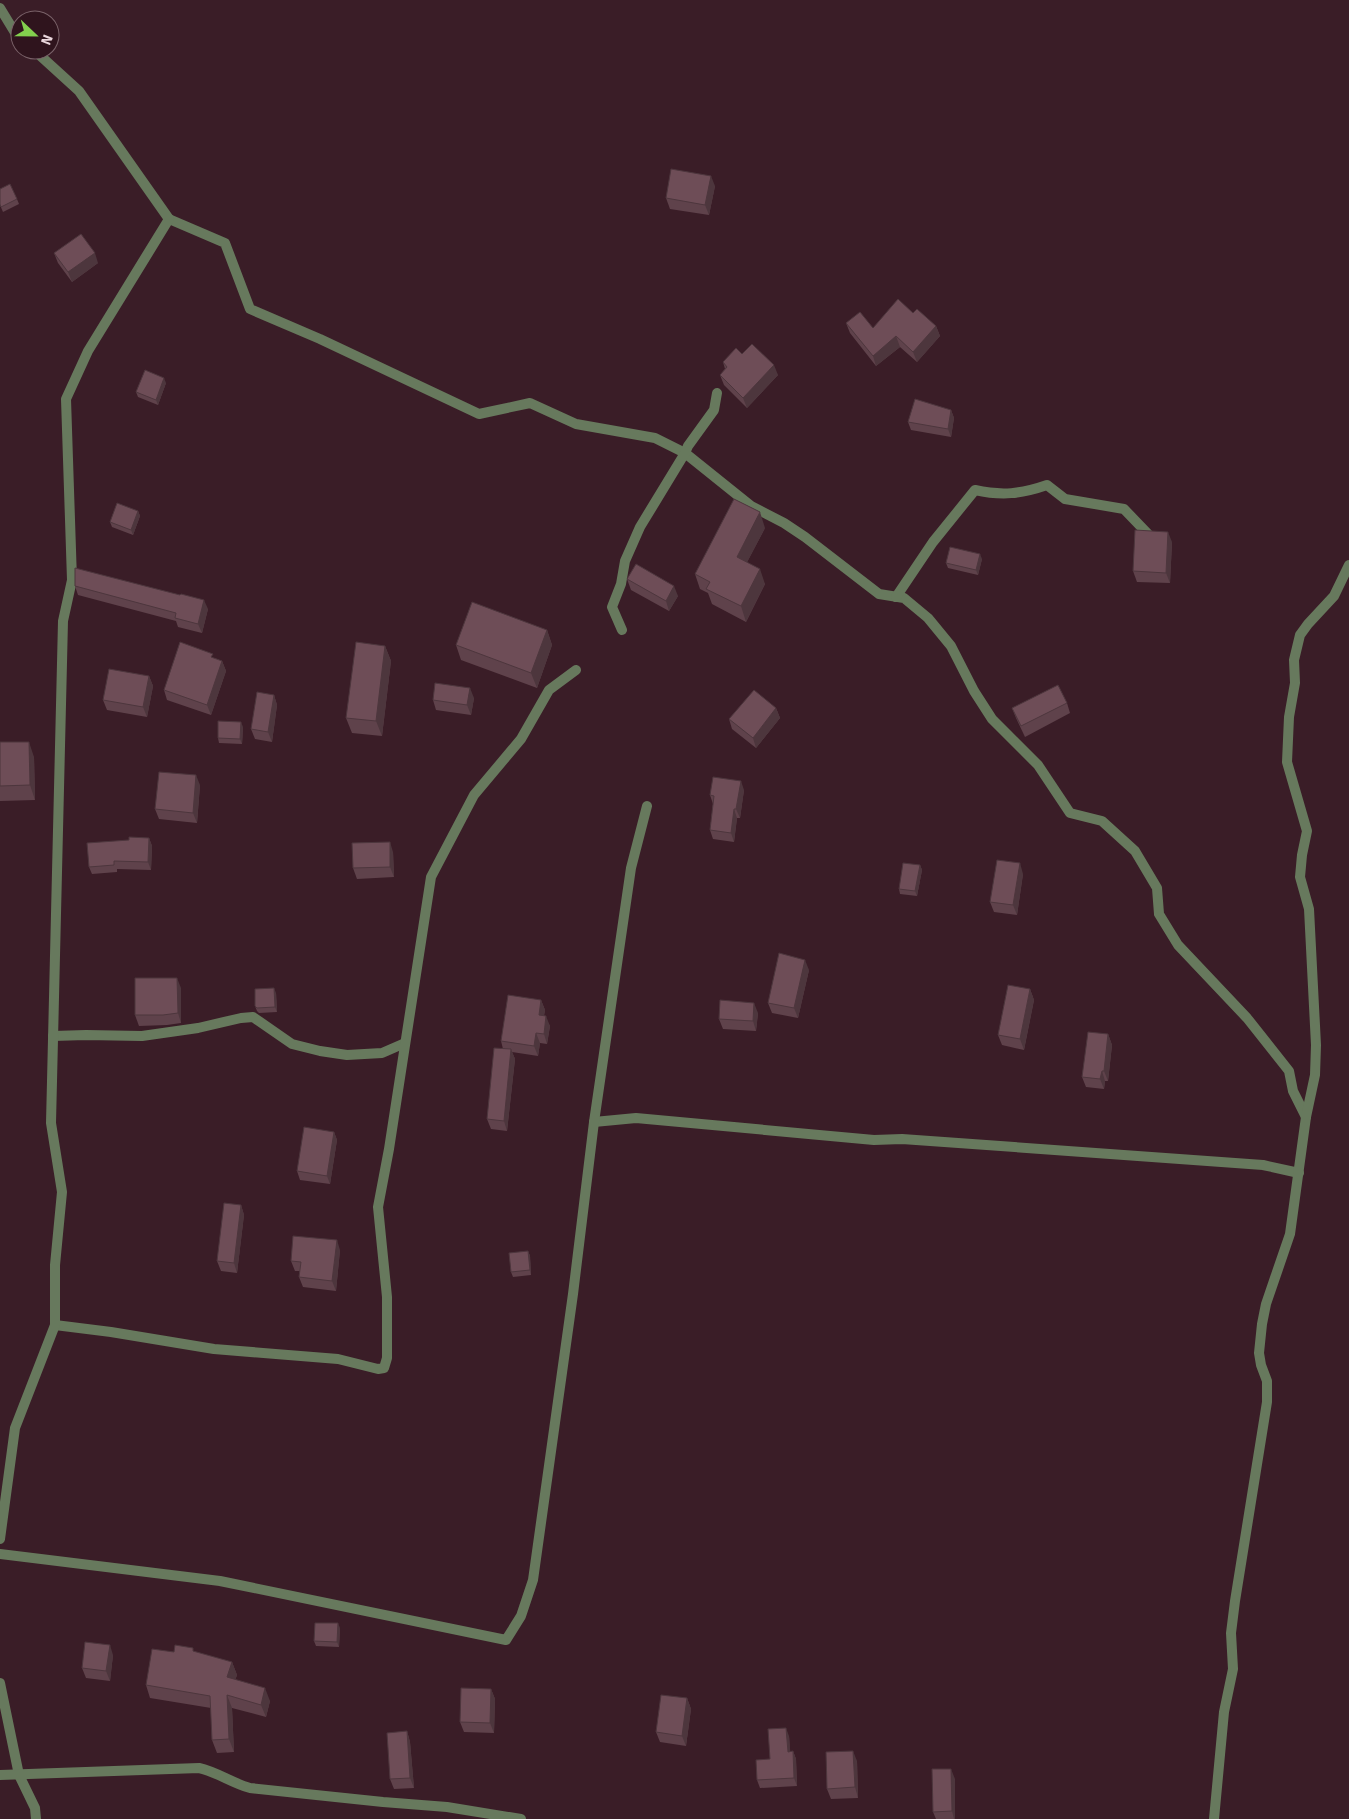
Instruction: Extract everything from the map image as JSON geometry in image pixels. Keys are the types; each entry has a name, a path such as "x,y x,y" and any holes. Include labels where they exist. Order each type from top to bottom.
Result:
{"street":[{"path":"0,8 10,24"},
{"path":"45,60 79,91 169,219 225,242 250,309 479,414 530,404 576,424 655,438 686,453 751,506 784,523 805,537 880,594 904,598 928,618 951,646 974,691 992,719 1038,765 1070,813 1102,821 1135,851 1156,888 1159,914 1178,945 1247,1018 1289,1071 1293,1091 1306,1117"},
{"path":"0,1539 15,1428 56,1325 55,1265 62,1192 51,1123 63,621 72,580 66,399 88,351 169,219"},
{"path":"622,630 612,607 621,584 624,561 640,527 686,453 688,446 714,410 717,393"},
{"path":"896,597 933,542 975,490 995,494 1026,492 1048,485 1065,499 1124,509 1148,534"},
{"path":"1214,1819 1224,1712 1233,1668 1231,1633 1235,1601 1267,1402 1267,1382 1261,1364 1260,1352 1262,1324 1266,1304 1290,1234 1306,1117 1315,1075 1316,1045 1309,909 1300,878 1307,831 1288,762 1289,717 1294,683 1294,660 1297,644 1308,624 1334,596 1349,566"},
{"path":"56,1325 214,1349 338,1359 378,1369 384,1368 387,1358 387,1297 378,1207 389,1148 431,877 474,795 521,739 549,690 576,670"},
{"path":"0,1554 220,1581 506,1640 521,1616 533,1580 573,1294 594,1122 631,868 647,806"},
{"path":"53,1036 142,1036 198,1028 252,1017 292,1044 320,1051 348,1055 382,1053 405,1043"},
{"path":"594,1122 636,1118 874,1140 902,1138 1262,1165 1299,1173"},
{"path":"0,1683 19,1775 35,1808 36,1819"},
{"path":"0,1775 199,1768 214,1771 235,1784 250,1788 447,1807 520,1819"}],"building":[{"path":"671,169 711,176 705,205 666,198"},
{"path":"10,184 17,199 1,207 0,189"},
{"path":"81,234 95,253 68,272 54,253"},
{"path":"898,299 913,313 917,309 936,326 913,352 896,336 873,356 846,323 860,312 873,328"},
{"path":"752,344 774,365 743,398 720,375 727,367 723,362 736,348 742,354"},
{"path":"145,370 164,378 156,400 136,392"},
{"path":"915,399 951,410 948,429 908,422"},
{"path":"734,499 760,512 737,557 760,569 741,606 706,589 710,582 695,574"},
{"path":"117,503 138,511 131,530 110,522"},
{"path":"1135,530 1168,532 1166,573 1133,571"},
{"path":"950,547 980,554 976,570 946,563"},
{"path":"636,564 674,586 666,601 627,579"},
{"path":"75,568 204,600 198,624 175,618 176,613 75,586"},
{"path":"472,602 547,630 531,673 456,645"},
{"path":"180,642 213,654 211,657 222,661 207,705 164,690"},
{"path":"356,642 385,646 376,721 346,718"},
{"path":"109,669 149,676 143,707 103,700"},
{"path":"435,683 470,688 467,705 433,700"},
{"path":"1058,685 1067,703 1021,726 1012,708"},
{"path":"754,690 776,708 753,738 729,719"},
{"path":"257,692 274,695 268,732 251,729"},
{"path":"218,721 241,722 240,739 218,738"},
{"path":"0,742 29,742 30,785 0,786"},
{"path":"159,772 196,775 193,813 155,809"},
{"path":"713,777 741,781 736,809 734,809 731,833 710,830 714,796 710,795"},
{"path":"129,837 149,838 148,862 114,861 114,865 89,867 87,843 129,840"},
{"path":"390,842 390,867 353,868 352,843"},
{"path":"997,860 1020,863 1013,905 990,902"},
{"path":"903,863 920,865 915,891 899,889"},
{"path":"779,953 805,960 794,1008 768,1003"},
{"path":"135,978 177,978 178,1013 135,1015"},
{"path":"1008,985 1030,989 1020,1039 998,1035"},
{"path":"274,988 275,1007 257,1008 255,1006 255,989"},
{"path":"508,995 541,1000 539,1015 546,1016 544,1034 536,1033 534,1046 501,1041"},
{"path":"720,1000 754,1003 753,1021 719,1019"},
{"path":"1088,1032 1108,1034 1104,1071 1102,1071 1100,1079 1082,1077"},
{"path":"494,1048 511,1049 504,1121 487,1119"},
{"path":"304,1127 334,1132 327,1176 297,1171"},
{"path":"224,1203 241,1205 234,1263 217,1261"},
{"path":"293,1236 337,1240 332,1281 299,1277 301,1262 291,1261"},
{"path":"528,1251 530,1270 511,1272 509,1253"},
{"path":"315,1623 338,1623 337,1642 314,1641"},
{"path":"85,1642 110,1645 106,1671 82,1668"},
{"path":"175,1645 193,1648 193,1651 232,1662 227,1677 265,1688 261,1705 227,1695 229,1739 212,1740 210,1696 146,1685 152,1649 174,1652"},
{"path":"461,1688 491,1689 490,1723 460,1722"},
{"path":"661,1695 687,1698 682,1736 656,1732"},
{"path":"786,1728 788,1752 793,1751 794,1778 757,1780 756,1760 770,1759 768,1729"},
{"path":"407,1731 410,1778 390,1779 387,1733"},
{"path":"853,1751 855,1787 827,1789 826,1752"},
{"path":"932,1769 951,1769 952,1811 933,1812"}]}
